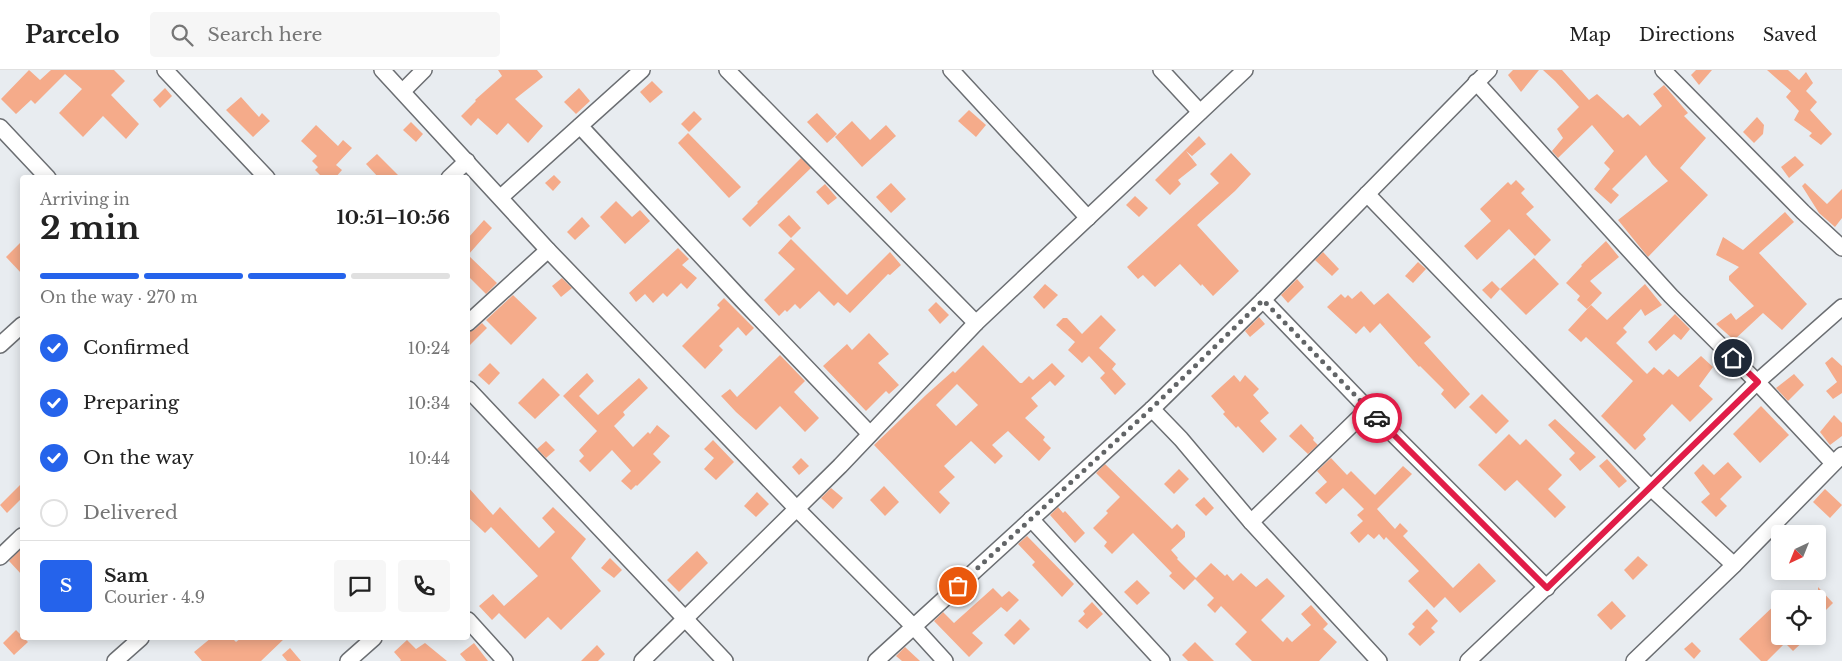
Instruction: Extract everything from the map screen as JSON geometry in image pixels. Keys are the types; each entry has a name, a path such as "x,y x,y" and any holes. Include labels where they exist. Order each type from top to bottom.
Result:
{"street":[{"path":"165,70 264,175"},
{"path":"382,70 548,250 945,661"},
{"path":"403,91 424,70"},
{"path":"500,198 642,70"},
{"path":"727,70 976,323"},
{"path":"951,70 1088,218"},
{"path":"1161,70 1200,112"},
{"path":"642,661 797,508 976,323 1245,70"},
{"path":"876,661 1152,408 1263,300 1489,70"},
{"path":"1663,70 1803,212 1842,248"},
{"path":"1476,82 1671,296 1837,459 1734,565 1634,661"},
{"path":"580,126 870,434"},
{"path":"0,127 45,175"},
{"path":"452,175 467,160"},
{"path":"1367,194 1651,488 1734,565"},
{"path":"470,321 548,250"},
{"path":"1263,300 1368,409 1547,588"},
{"path":"1468,661 1651,488 1758,382 1842,307"},
{"path":"0,345 20,326"},
{"path":"470,391 684,620 725,661"},
{"path":"1152,408 1181,439 1251,522 1379,661"},
{"path":"1251,522 1368,409"},
{"path":"1031,519 1162,661"},
{"path":"0,556 20,538"},
{"path":"470,622 505,661"},
{"path":"115,661 139,640"},
{"path":"348,661 372,640"}],"building":[{"path":"29,70 40,80 51,70 114,70 125,81 111,95 139,124 126,139 103,116 83,137 59,113 82,89 65,74 35,104 31,100 16,114 1,99"},
{"path":"498,70 537,70 543,77 515,99 543,126 528,143 508,123 497,135 478,118 471,126 461,116 475,100 502,76"},
{"path":"1513,70 1539,70 1521,92 1508,75"},
{"path":"1543,70 1562,70 1589,100 1597,94 1623,118 1628,114 1640,126 1662,106 1653,94 1664,85 1688,113 1684,116 1706,138 1680,168 1708,195 1648,257 1618,220 1668,181 1646,155 1612,189 1619,195 1611,204 1594,189 1610,169 1604,163 1614,151 1592,125 1558,158 1552,151 1563,138 1557,129 1579,107"},
{"path":"1696,70 1712,70 1699,85 1691,75"},
{"path":"1767,70 1788,70 1799,80 1806,72 1813,83 1806,91 1817,102 1810,110 1832,134 1821,145 1809,136 1812,133 1794,120 1799,111 1786,97 1791,91"},
{"path":"652,81 663,92 650,103 640,92"},
{"path":"165,88 172,96 160,108 153,100"},
{"path":"579,88 590,101 576,114 564,102"},
{"path":"241,97 259,117 262,113 270,121 253,137 226,110"},
{"path":"969,110 986,125 976,137 958,121"},
{"path":"694,111 702,119 689,132 681,124"},
{"path":"817,113 837,134 827,143 807,122"},
{"path":"1757,117 1764,125 1763,134 1754,143 1743,132"},
{"path":"852,121 870,140 886,125 896,136 862,167 835,137"},
{"path":"411,122 423,134 416,142 403,130"},
{"path":"316,125 338,146 343,140 352,148 336,165 342,170 338,175 320,175 315,170 318,167 312,161 317,156 301,141"},
{"path":"688,133 741,187 729,198 678,143"},
{"path":"1199,136 1206,144 1192,156 1186,151 1197,165 1178,180 1181,184 1170,195 1155,180"},
{"path":"1231,153 1251,174 1197,225 1239,271 1213,296 1180,264 1155,287 1143,275 1138,279 1127,267 1219,183 1210,174"},
{"path":"377,154 398,175 376,175 366,164"},
{"path":"1795,156 1804,165 1789,178 1781,167"},
{"path":"801,158 811,168 750,227 742,219"},
{"path":"554,175 561,182 553,191 545,183"},
{"path":"1516,180 1525,189 1521,193 1534,207 1526,214 1551,240 1535,256 1509,229 1477,260 1464,246 1491,221 1480,209 1508,182 1511,185"},
{"path":"891,183 906,199 891,213 876,197"},
{"path":"1805,183 1827,204 1842,189 1842,218 1835,227 1819,213 1802,186"},
{"path":"825,184 837,198 828,205 816,192"},
{"path":"1135,196 1148,208 1139,217 1126,205"},
{"path":"616,201 632,217 640,210 650,221 625,244 600,217"},
{"path":"1785,212 1794,222 1759,253 1807,304 1782,330 1763,313 1734,340 1716,324 1731,313 1736,320 1754,306 1729,280 1729,276 1739,267 1716,255 1723,237 1743,250"},
{"path":"789,215 801,228 791,238 778,225"},
{"path":"582,217 590,226 575,240 567,232"},
{"path":"484,220 492,228 470,253 470,236"},
{"path":"791,239 847,295 890,252 901,265 890,275 888,274 850,313 838,302 834,306 819,291 800,309 795,304 787,312 785,310 779,316 764,300 795,269 778,253"},
{"path":"1606,241 1619,257 1590,281 1602,293 1587,309 1577,300 1580,296 1566,283 1581,265"},
{"path":"20,243 20,272 6,257"},
{"path":"678,248 689,259 682,265 697,278 687,289 681,283 667,297 663,293 653,303 645,294 636,302 629,293"},
{"path":"1323,252 1339,269 1332,276 1315,260"},
{"path":"470,257 497,283 486,294 470,278"},
{"path":"1534,258 1559,284 1526,315 1500,289"},
{"path":"1418,262 1426,269 1413,283 1405,276"},
{"path":"562,278 572,288 561,297 552,286"},
{"path":"1297,279 1304,287 1288,303 1281,295"},
{"path":"1492,281 1500,289 1491,299 1482,290"},
{"path":"1045,284 1058,295 1044,309 1033,297"},
{"path":"1645,284 1662,305 1645,316 1641,309 1623,328 1627,332 1616,343 1647,374 1654,367 1663,375 1669,369 1678,377 1701,356 1713,367 1699,386 1713,399 1690,422 1672,404 1643,435 1646,439 1635,450 1601,416 1633,381 1586,337 1581,342 1568,330 1591,305 1607,320"},
{"path":"1361,291 1374,305 1388,293 1431,337 1424,343 1470,394 1455,409 1441,394 1444,390 1419,367 1380,323 1370,333 1364,326 1356,334 1327,307 1341,294 1345,298 1348,295 1352,299"},
{"path":"513,295 537,318 511,345 486,320"},
{"path":"724,298 754,328 746,336 738,327 719,346 723,350 705,369 682,346 720,308 717,305"},
{"path":"936,302 949,315 940,324 928,310"},
{"path":"1675,314 1690,329 1681,340 1674,334 1656,351 1648,342"},
{"path":"1101,315 1116,330 1099,348 1116,364 1112,369 1126,384 1115,395 1100,378 1105,373 1089,356 1082,363 1068,350 1075,342 1056,325 1063,318 1067,318 1082,334"},
{"path":"1259,317 1265,324 1250,337 1245,331"},
{"path":"482,323 487,328 470,345 470,331"},
{"path":"869,333 889,354 878,363 899,385 889,394 886,391 866,411 823,366 847,344 852,350"},
{"path":"983,345 1020,383 1029,376 1033,380 1052,363 1065,376 1055,386 1050,381 1031,398 1038,406 1025,418 1045,437 1043,440 1051,448 1039,461 1008,431 992,445 1003,456 995,464 971,441 944,466 955,477 939,492 950,503 940,514 874,445 953,371 955,373","holes":["957,384 978,405 956,426 936,405"]},
{"path":"780,355 805,381 794,392 819,418 805,432 780,406 756,430 721,396 730,389 737,397"},
{"path":"1832,357 1842,366 1842,393 1833,399 1826,391 1837,382 1825,363"},
{"path":"490,363 500,373 489,385 478,375"},
{"path":"587,373 594,381 579,396 598,415 639,378 648,388 623,412 625,415 614,426 633,447 648,432 650,434 657,425 670,436 653,454 661,462 631,490 621,481 631,471 612,450 590,472 579,461 584,456 579,450 597,431 563,396"},
{"path":"1794,374 1804,385 1788,401 1776,388"},
{"path":"1234,375 1240,382 1245,375 1259,389 1253,395 1269,413 1260,421 1277,439 1263,453 1238,426 1236,428 1223,414 1225,412 1211,396"},
{"path":"543,378 560,395 535,419 518,403"},
{"path":"1482,394 1509,421 1496,434 1469,407"},
{"path":"1761,406 1789,435 1760,463 1733,434"},
{"path":"1834,415 1842,423 1842,436 1830,445 1820,432"},
{"path":"1555,419 1596,457 1580,471 1569,459 1575,453 1548,425"},
{"path":"1301,424 1318,445 1308,454 1289,436"},
{"path":"1509,434 1520,445 1526,439 1562,475 1548,489 1566,507 1555,518 1517,480 1505,491 1478,465"},
{"path":"713,440 734,462 716,480 704,469 714,458 704,449"},
{"path":"546,441 555,450 546,458 537,449"},
{"path":"801,458 809,466 799,475 792,467"},
{"path":"1331,458 1347,475 1351,471 1375,495 1403,466 1412,474 1377,509 1395,529 1400,523 1408,531 1403,536 1453,588 1479,563 1496,581 1460,613 1445,597 1434,608 1408,581 1419,571 1386,537 1384,540 1379,534 1374,539 1368,534 1359,543 1350,533 1363,521 1357,515 1364,509 1343,488 1326,504 1315,493 1327,482 1317,471"},
{"path":"1607,459 1627,481 1619,488 1599,466"},
{"path":"1728,462 1742,477 1720,499 1727,506 1716,517 1701,502 1710,494 1694,473 1703,464 1714,475"},
{"path":"1105,464 1172,529 1177,524 1185,532 1185,537 1171,550 1177,559 1196,578 1211,563 1225,576 1227,574 1233,581 1241,573 1256,587 1267,578 1285,596 1261,620 1283,642 1287,637 1292,642 1311,625 1301,614 1311,605 1328,624 1323,629 1337,642 1319,661 1252,661 1235,644 1247,632 1221,606 1215,613 1207,605 1214,598 1195,579 1184,590 1169,576 1172,573 1133,533 1112,554 1104,546 1107,542 1093,528 1120,497 1096,473"},
{"path":"1179,469 1189,479 1174,494 1164,484"},
{"path":"20,485 20,500 7,513 0,505"},
{"path":"884,486 899,502 885,516 870,500"},
{"path":"831,488 843,498 833,509 821,498"},
{"path":"470,489 493,515 500,507 539,548 555,532 542,518 553,507 586,539 571,558 601,591 561,630 548,617 525,639 499,613 492,620 479,606 493,594 504,606 538,576 491,527 485,533 470,519"},
{"path":"1825,489 1842,505 1830,518 1813,502"},
{"path":"757,492 769,504 756,517 744,506"},
{"path":"1204,497 1214,508 1206,516 1195,505"},
{"path":"1058,507 1063,513 1065,511 1085,533 1075,543 1050,515"},
{"path":"1027,536 1074,584 1062,597 1032,565 1035,562 1018,544"},
{"path":"20,550 20,573 9,561"},
{"path":"697,551 708,563 679,592 667,580"},
{"path":"1638,556 1648,565 1633,580 1624,570"},
{"path":"610,558 622,570 614,578 601,568"},
{"path":"1137,580 1150,593 1137,605 1124,592"},
{"path":"993,588 1002,597 1009,591 1019,600 1007,612 1001,607 972,633 983,643 969,657 934,621 943,612 954,623"},
{"path":"1826,596 1833,603 1826,610"},
{"path":"1612,601 1626,616 1611,630 1597,615"},
{"path":"1092,602 1103,614 1087,629 1078,621 1085,614 1083,611"},
{"path":"1427,609 1438,621 1431,628 1435,632 1420,646 1408,634 1415,627 1412,624"},
{"path":"1771,609 1771,645 1783,645 1767,661 1761,661 1739,639"},
{"path":"1020,619 1030,629 1014,645 1004,635"},
{"path":"16,630 20,634 20,640 28,642 14,655 3,643"},
{"path":"209,640 234,640 236,642 238,640 283,640 261,661 202,661 194,652"},
{"path":"407,640 416,649 425,643 447,661 400,661 394,652"},
{"path":"1195,642 1214,661 1188,661 1182,655"},
{"path":"1692,642 1701,651 1694,659 1684,649"},
{"path":"474,643 488,661 466,661 460,654"},
{"path":"597,645 605,654 598,661 581,661"},
{"path":"1787,645 1799,645 1793,651"},
{"path":"905,647 920,661 902,661 896,656"},
{"path":"290,648 301,661 287,661 282,655"}],"way so far":[{"path":"958,586 1152,408 1263,300 1377,418"}],"route":[{"path":"1377,418 1547,588 1758,382 1733,358"}]}
